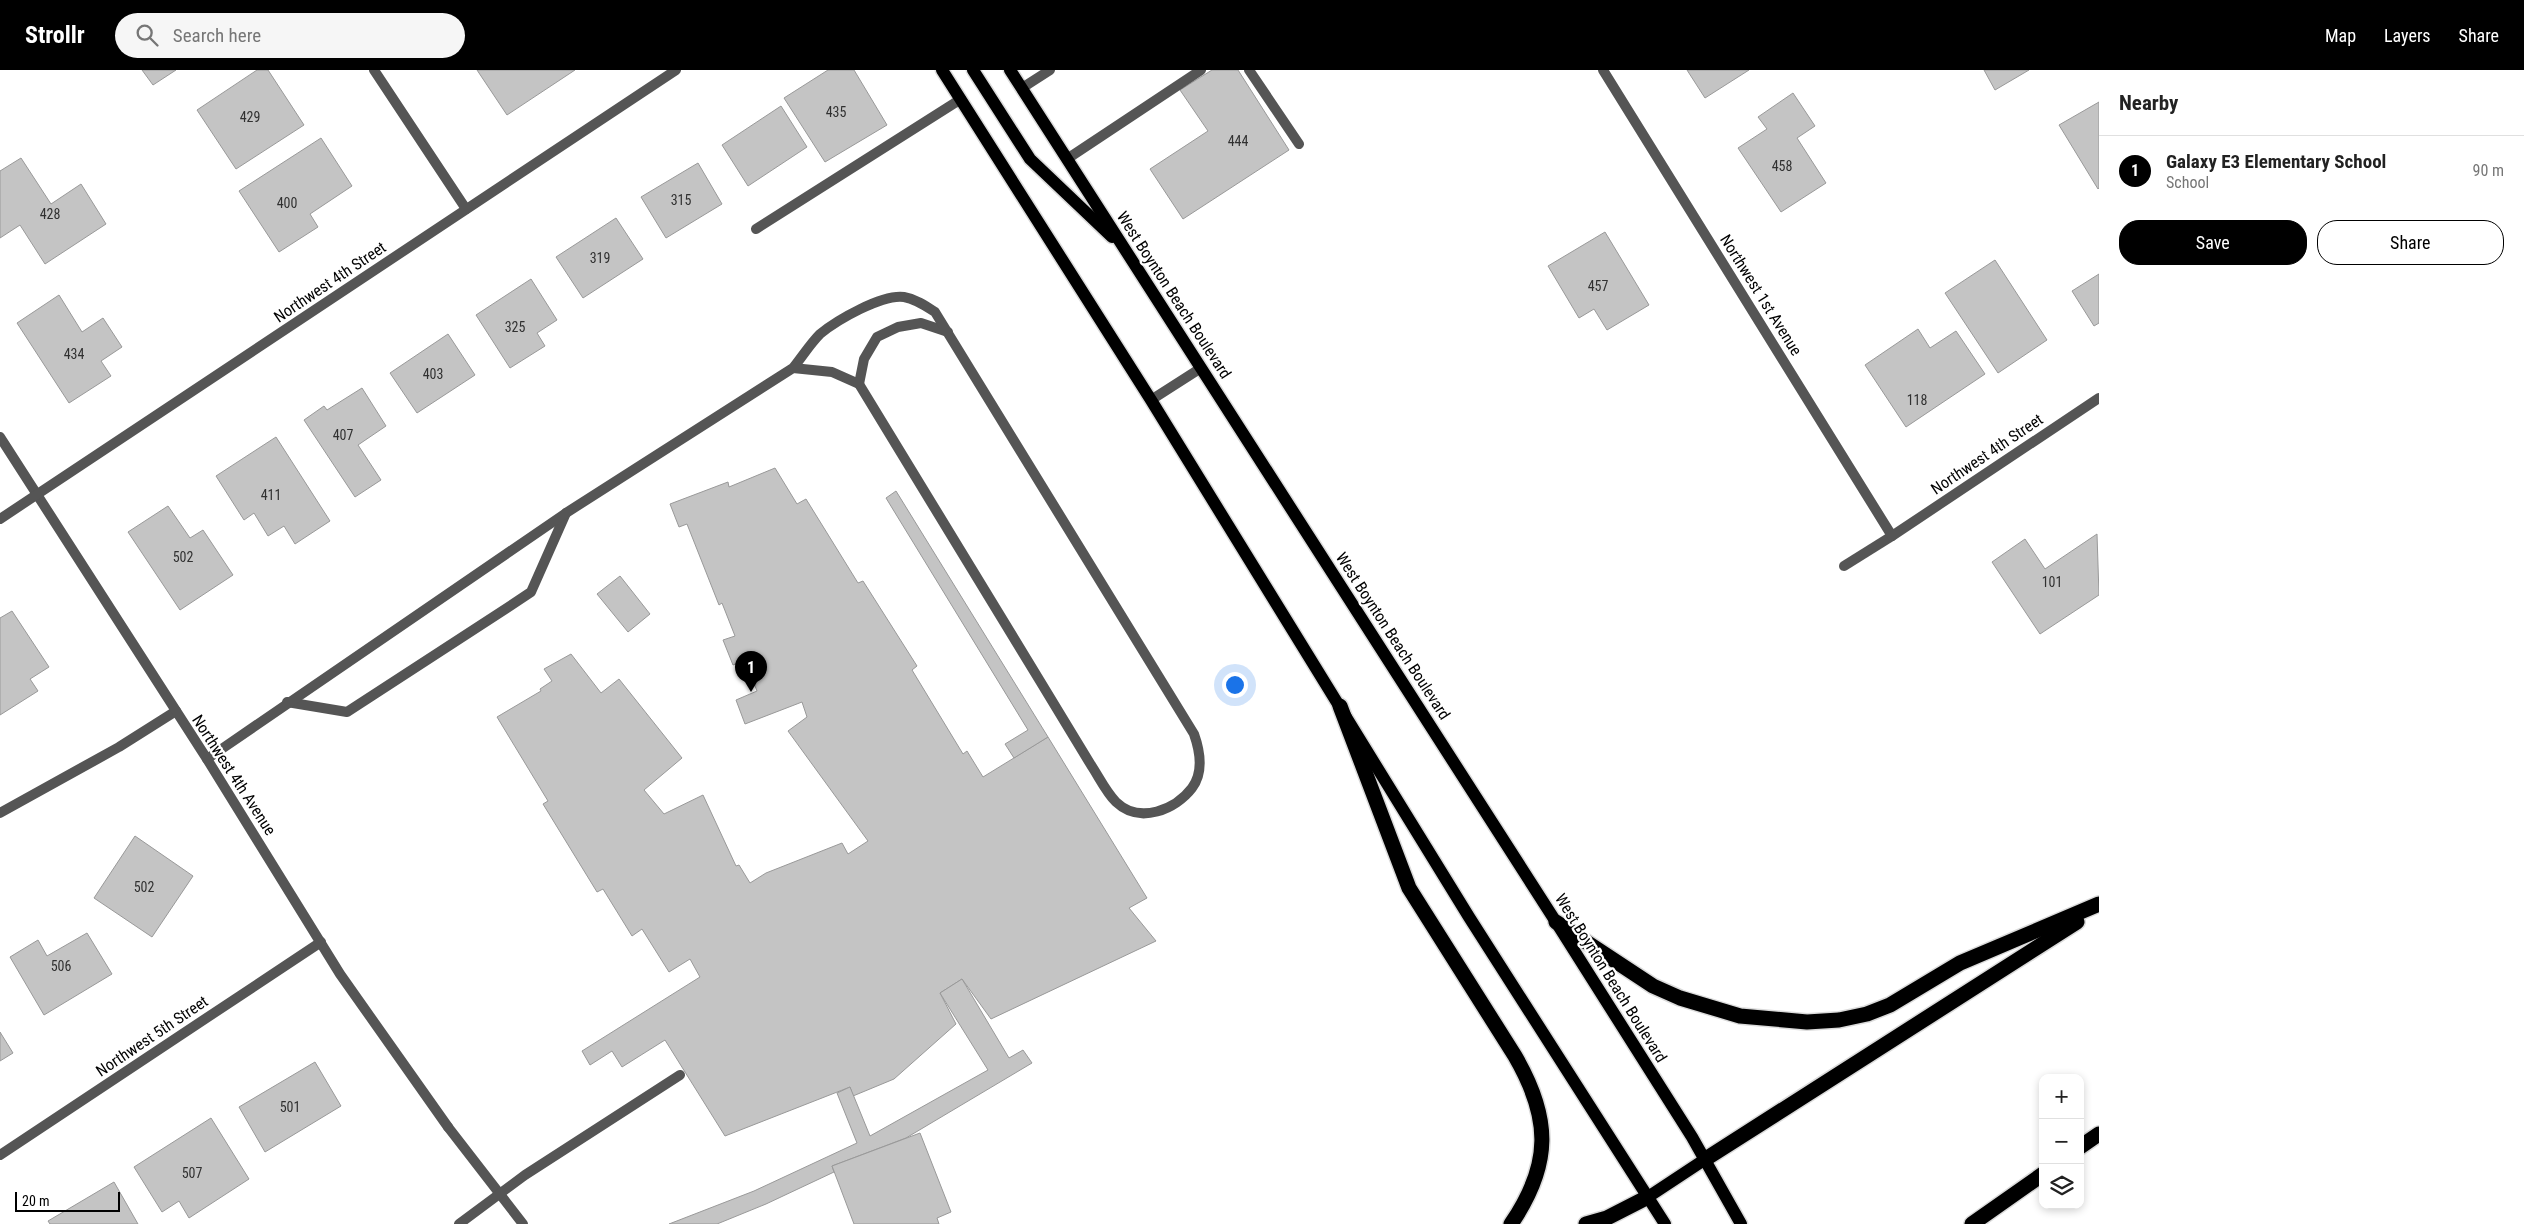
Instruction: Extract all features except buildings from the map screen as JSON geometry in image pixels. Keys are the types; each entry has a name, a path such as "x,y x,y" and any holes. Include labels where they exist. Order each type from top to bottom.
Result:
{"highway":[{"path":"1340,706 1409,888 1515,1056 1540,1109 1543,1127 1533,1184 1523,1206 1511,1224"},
{"path":"1556,922 1653,986 1680,998 1740,1016 1807,1022 1839,1020 1867,1014 1890,1005 1960,963 2099,906"},
{"path":"1704,1160 2099,906"},
{"path":"2084,1144 2099,1134"},
{"path":"1972,1224 2039,1177"},
{"path":"1586,1224 1607,1218 1648,1197"}],"main road":[{"path":"942,70 1151,400 1469,916 1665,1224"},
{"path":"973,70 1030,159 1127,251"},
{"name":"West Boynton Beach Boulevard","path":"1010,70 1556,922 1704,1160 1741,1224"},
{"path":"1648,1197 1704,1160"}],"street":[{"path":"374,70 466,209"},
{"name":"Northwest 4th Street","path":"0,519 676,70"},
{"path":"1022,88 1050,70"},
{"path":"1067,159 1201,70"},
{"path":"1249,70 1299,144"},
{"name":"Northwest 1st Avenue","path":"1603,70 1892,536"},
{"path":"756,229 961,99"},
{"path":"207,759 287,702 566,513 793,368 820,334 870,304 886,298 904,297 921,302 935,312 1194,734 1200,751 1200,769 1194,785 1183,799 1168,809 1151,813 1134,811 1117,804 1107,791 859,384 832,372 793,368"},
{"path":"859,384 864,359 877,337 898,327 921,324 948,332"},
{"path":"1151,400 1201,368"},
{"name":"Northwest 4th Street","path":"1844,566 2099,398"},
{"name":"Northwest 4th Avenue","path":"0,437 207,759 340,974 448,1127 523,1224"},
{"path":"287,702 347,712 531,592 566,513"},
{"path":"0,813 119,746 176,711"},
{"name":"Northwest 5th Street","path":"0,1155 321,942"},
{"path":"459,1224 525,1175 680,1075"}],"place":[{"name":"Galaxy E3 Elementary School","path":"751,692"}]}
